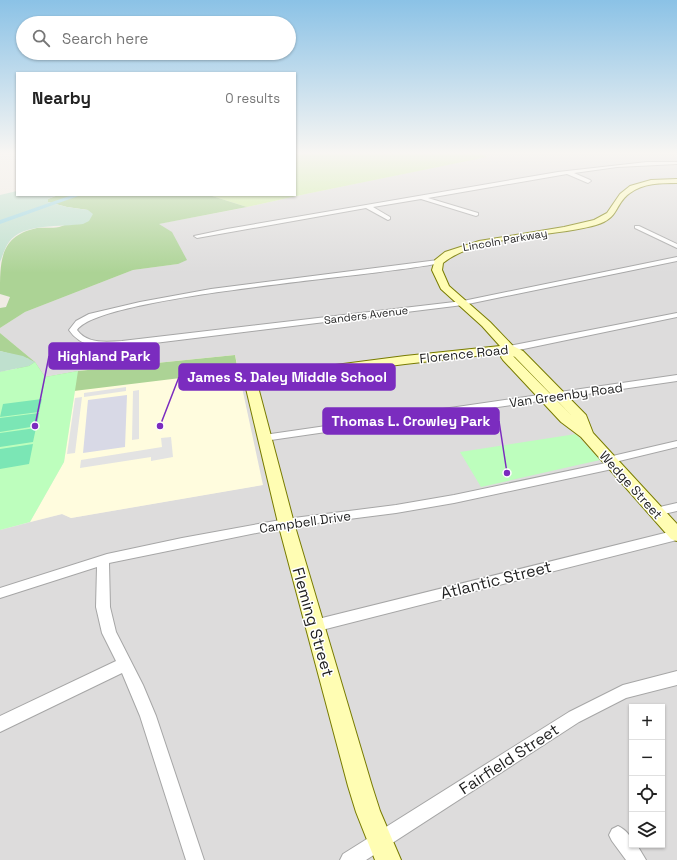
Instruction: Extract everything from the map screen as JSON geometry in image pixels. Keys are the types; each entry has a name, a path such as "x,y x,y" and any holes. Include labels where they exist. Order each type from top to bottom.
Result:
{"street":[{"path":"197,236 450,192"},
{"name":"Lincoln Parkway","path":"438,262 452,251 471,245 564,230 596,222 609,216 626,192"},
{"path":"422,197 476,214"},
{"path":"368,207 388,218"},
{"path":"637,226 677,246"},
{"name":"Sanders Avenue","path":"438,262 211,291 108,311 86,319 75,325 73,330 75,334 90,342 110,345 464,303 677,259"},
{"path":"438,262 436,270 444,284 510,349 519,354 560,396"},
{"name":"Florence Road","path":"250,380 405,360 510,349 677,315"},
{"path":"510,349 507,357 546,398"},
{"name":"Van Greenby Road","path":"264,438 677,378"},
{"name":"Fleming Street","path":"250,380 314,626 360,786 379,841 388,860"},
{"name":"Wedge Street","path":"560,396 581,418 586,434"},
{"name":"Wedge Street","path":"546,398 566,419 586,434 610,463 677,535"},
{"name":"Campbell Drive","path":"0,593 103,561 182,543 286,523 396,509 454,499 610,463 677,444"},
{"path":"655,512 677,507"},
{"name":"Atlantic Street","path":"314,626 677,535"},
{"path":"103,561 105,617 109,632 148,716 195,860"},
{"path":"0,724 125,664"},
{"name":"Fairfield Street","path":"349,860 574,717 623,692 677,678"},
{"path":"618,835 637,860"}],"shaded area":[{"path":"315,192 677,192 677,860 0,860 0,530 62,514 71,518 262,485 235,355 78,371 44,377 35,362 0,333 0,328 25,312 133,270 178,264 158,224 238,209"},
{"path":"235,355 263,485 71,518 62,514 30,522 64,462 78,371"},
{"path":"126,387 126,391 84,397 84,393"},
{"path":"139,390 139,439 132,440 133,391"},
{"path":"127,395 125,447 83,453 88,400"},
{"path":"82,397 75,453 67,454 75,398"},
{"path":"171,437 173,457 151,461 151,457 80,468 81,460 162,447 161,438"}],"green space":[{"path":"16,192 16,196 56,196 48,199 48,202 88,210 93,214 89,221 83,224 43,227 23,232 15,236 9,242 0,262 0,195"},
{"path":"296,192 315,192 306,194 247,207 212,196 296,196"},
{"path":"56,196 212,196 247,207 159,224 172,232 187,260 178,264 133,270 25,312 0,328 0,308 6,307 10,297 0,294 2,260 9,243 25,232 37,228 59,227 65,225 88,210 48,202 48,199"},
{"path":"0,333 35,362 45,377 78,371 235,355 238,371 0,400 0,372 15,370 29,359 0,351"},
{"path":"0,351 23,356 35,362 29,366 0,372"},
{"path":"35,362 45,377 78,371 64,462 30,522 0,530 0,372 29,366"},
{"path":"42,399 39,412 0,417 3,404"},
{"path":"39,413 37,426 0,432 0,418"},
{"path":"36,428 33,442 0,447 0,433"},
{"path":"576,434 600,460 481,487 460,452"},
{"path":"33,444 29,464 0,469 0,449"}],"waterway":[{"path":"0,222 75,196"}],"place":[{"name":"Highland Park","path":"35,426"},
{"name":"James S. Daley Middle School","path":"160,426"},
{"name":"Thomas L. Crowley Park","path":"507,473"}]}
